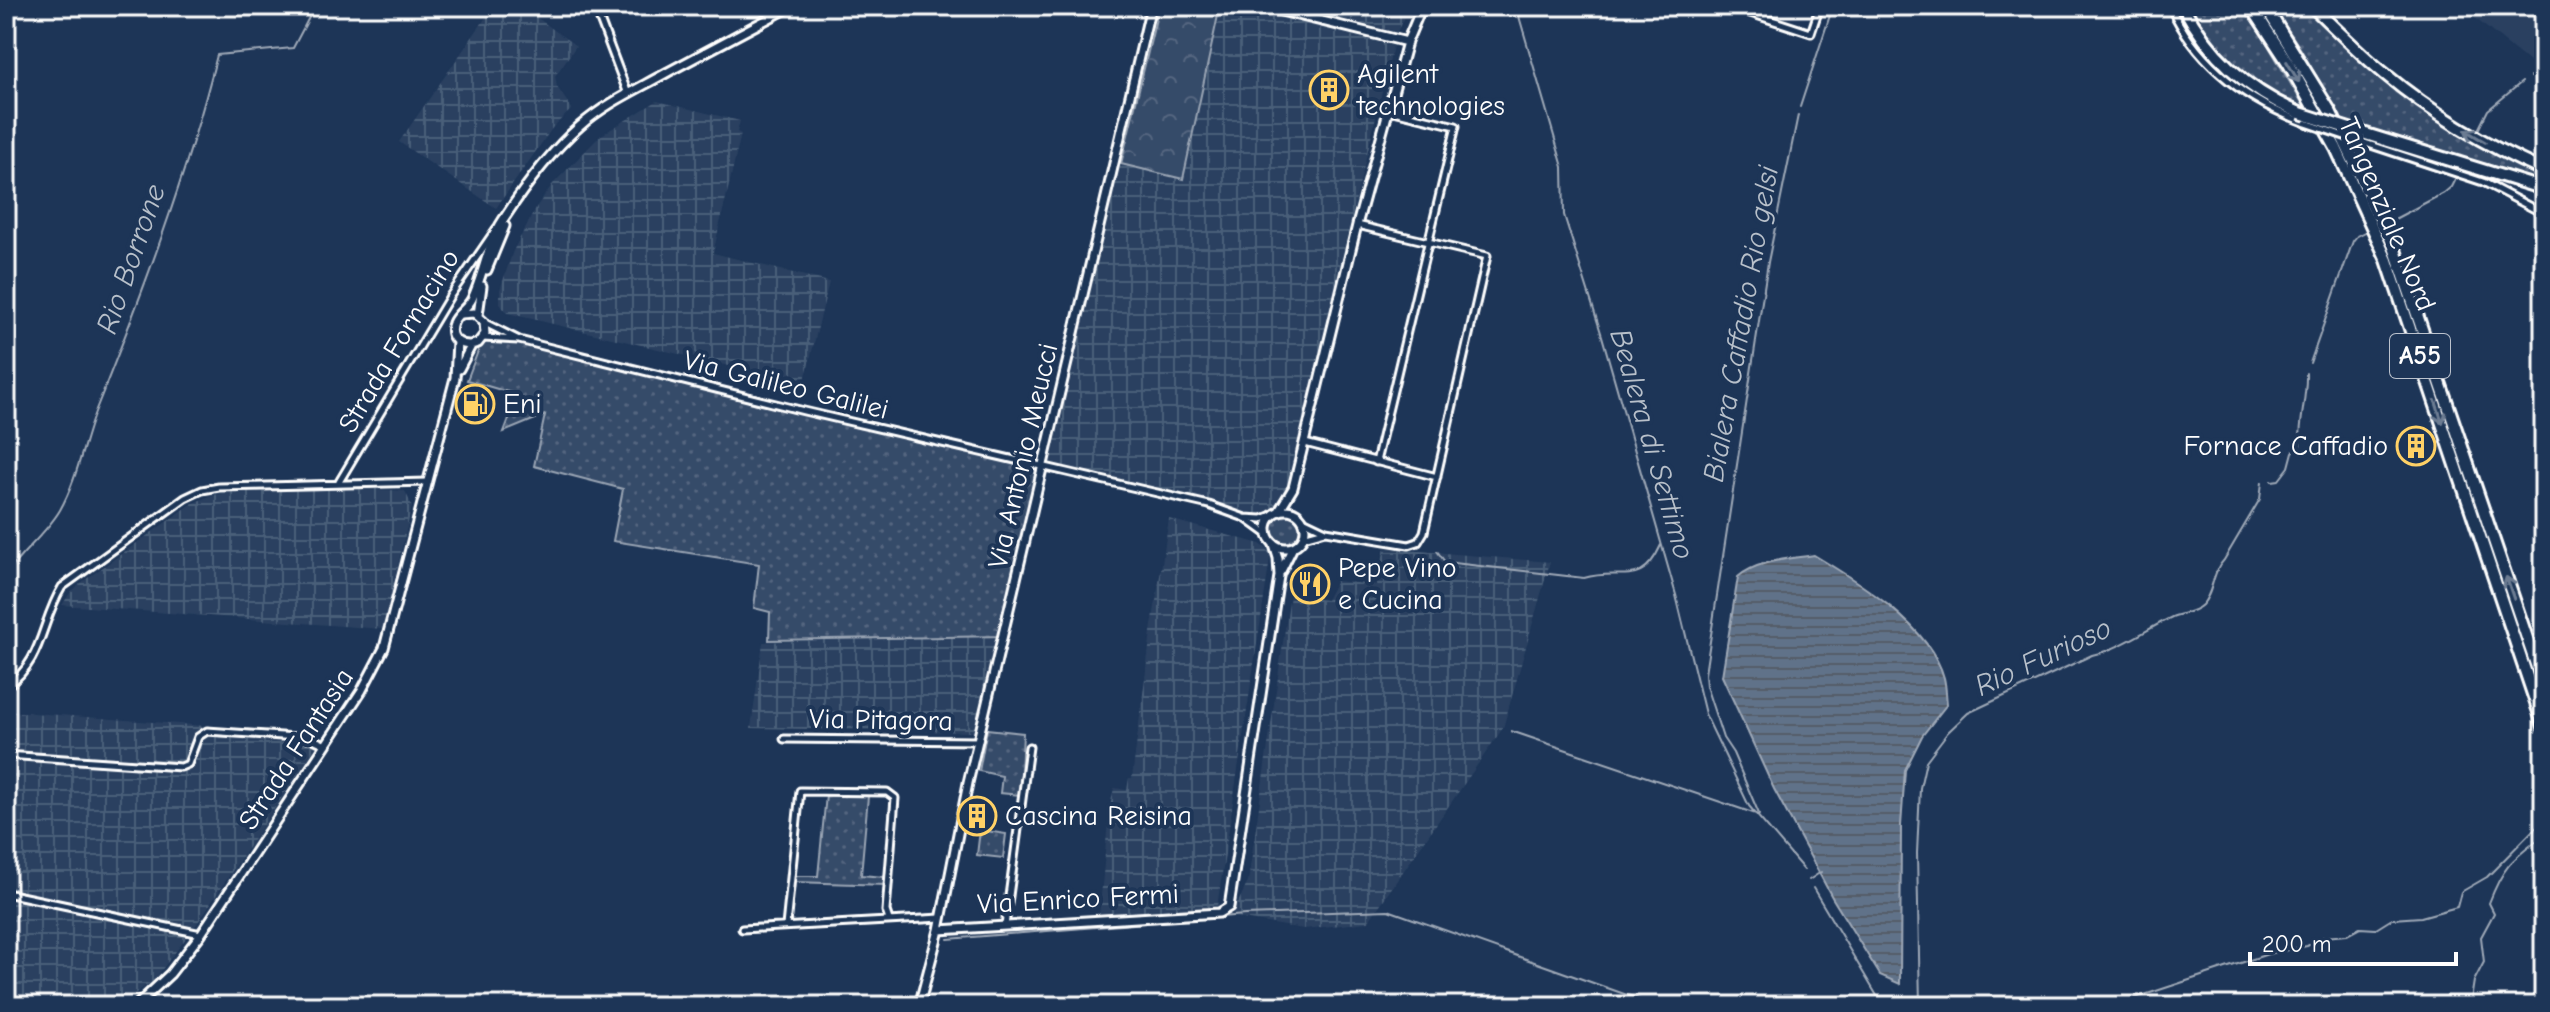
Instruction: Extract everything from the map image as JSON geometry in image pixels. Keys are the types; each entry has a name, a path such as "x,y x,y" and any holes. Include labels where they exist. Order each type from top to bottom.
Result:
{"highway":[{"path":"2183,6 2206,45 2222,63 2260,93 2303,118 2356,131 2544,189"},
{"name":"Tangenziale Nord","path":"2251,6 2330,136 2387,260 2544,727"},
{"name":"Tangenziale Nord","path":"2265,6 2330,111 2393,244 2544,688"},
{"path":"2312,6 2410,94 2483,141 2544,171"}],"street":[{"path":"601,6 600,20 628,94"},
{"name":"Strada Fornacino","path":"461,314 473,297 500,226 550,154 591,116 792,6"},
{"name":"Via Antonio Meucci","path":"919,1006 939,930 978,741 1151,6"},
{"path":"1261,6 1407,42"},
{"path":"1267,534 1268,521 1293,488 1357,225 1407,42 1422,6"},
{"path":"1729,6 1811,33 1820,6"},
{"path":"2170,6 2192,45 2214,70 2258,103 2483,182 2544,214"},
{"path":"1376,462 1456,126 1389,110"},
{"name":"Strada Fornacino","path":"478,315 483,283 508,213"},
{"path":"1293,488 1296,513 1303,520 1326,531 1409,545 1418,542 1424,532 1487,256 1357,225"},
{"name":"Strada Fornacino","path":"339,482 450,296 500,226"},
{"path":"470,312 484,322 483,338 471,346 455,378 457,341 452,327 461,314 470,312"},
{"name":"Via Galileo Galilei","path":"484,322 519,340"},
{"name":"Via Galileo Galilei","path":"483,338 519,340 1209,505 1245,518"},
{"path":"457,341 471,346"},
{"name":"Strada Fantasia","path":"136,1006 170,974 201,934 362,690 384,648 455,378"},
{"path":"1305,443 1437,477"},
{"path":"6,687 33,661 62,587 185,498 219,487 428,482"},
{"path":"1245,518 1262,519 1275,513 1296,513"},
{"path":"1245,518 1267,534 1274,545 1279,576"},
{"path":"1303,520 1303,537"},
{"path":"1279,576 1293,547 1303,537 1326,531"},
{"path":"1274,545 1293,547"},
{"name":"Via Enrico Fermi","path":"939,930 1219,913 1229,907 1279,576"},
{"path":"6,755 181,767 188,764 198,737 207,731 311,738 326,745"},
{"name":"Via Pitagora","path":"784,739 978,741"},
{"path":"1005,926 1029,747"},
{"path":"786,926 800,791 887,792 895,798 886,911 889,920"},
{"path":"6,893 201,934"},
{"name":"Via Enrico Fermi","path":"742,929 941,918"}],"shaded area":[{"path":"494,6 521,6 576,46 555,76 557,87 572,109 553,127 496,208 399,142"},
{"path":"1220,6 1236,6 1393,46 1284,499 1272,515 1262,519 1245,518 1228,511 1043,467 1121,164 1183,178"},
{"path":"1286,6 1409,6 1397,32"},
{"path":"2460,6 2544,6 2544,74"},
{"path":"657,101 740,121 737,132 741,134 713,253 829,282 804,384 507,313 500,304 500,290 513,251 552,185 600,136"},
{"path":"347,487 405,491 412,506 383,629 62,605 82,582 193,503 227,492"},
{"path":"1169,519 1260,544 1271,552 1217,907 1099,917 1109,811 1114,788 1127,790 1129,778 1132,778"},
{"path":"1385,548 1550,562 1503,728 1368,922 1304,929 1231,917 1248,882 1290,595 1326,600 1336,581 1376,585"},
{"path":"1814,555 1871,592 1909,623 1936,659 1945,681 1947,704 1922,736 1905,770 1901,826 1900,984 1880,975 1833,899 1774,789 1722,676 1738,577 1764,564"},
{"path":"997,635 974,732 751,728 763,642"},
{"path":"6,711 320,737 197,924 154,980 118,1006 6,1005"}],"green space":[{"path":"1159,6 1220,6 1183,179 1121,164"},
{"path":"2186,6 2242,6 2305,108 2266,91 2236,69"},
{"path":"2272,6 2303,6 2366,64 2479,144 2544,177 2544,184 2342,120"},
{"path":"483,338 521,342 1043,467 1004,636 769,640 770,612 754,608 759,564 613,541 623,489 534,466 545,415 504,432 518,395 467,380"},
{"path":"1286,514 1297,518 1301,529 1297,540 1286,544 1275,540 1271,529 1275,518"},
{"path":"987,729 1023,733 1020,795 1000,793 1002,776 979,771"},
{"path":"826,795 868,796 861,875 884,877 885,885 795,882 795,876 818,876"},
{"path":"980,830 1006,834 1003,858 977,855"}],"waterway":[{"name":"Rio Borrone","path":"6,575 54,519 71,487 95,412 177,191 217,55 293,48 315,6"},
{"name":"Bealera di Settimo","path":"1516,6 1563,167 1564,215 1676,595 1705,714 1749,806 1804,870"},
{"name":"Bialera Caffadio Rio gelsi","path":"1800,107 1833,6"},
{"name":"Rio Furioso","path":"2530,77 2544,79"},
{"name":"Rio Furioso","path":"2478,130 2488,110 2522,82"},
{"name":"Bialera Caffadio Rio gelsi","path":"1759,814 1733,753 1723,738 1705,674 1768,262 1798,115"},
{"name":"Rio Furioso","path":"2389,222 2444,193 2455,179"},
{"name":"Rio Furioso","path":"2310,363 2353,241 2365,232"},
{"name":"Rio Furioso","path":"2272,481 2279,480 2289,467 2293,452 2300,445 2306,373"},
{"name":"Rio Furioso","path":"1920,1006 1917,853 1920,788 1926,761 1948,732 1968,713 2123,643 2172,617 2199,608 2209,595 2220,565 2260,499 2262,482"},
{"path":"1437,551 1445,562 1584,578 1638,572 1646,568 1661,545"},
{"path":"1511,731 1759,815"},
{"path":"2111,1006 2268,954 2307,946 2324,937 2347,935 2360,928 2376,929 2392,919 2421,917 2457,907 2461,892 2487,877 2544,819 2539,764 2544,762"},
{"path":"2470,1006 2474,981 2484,962 2481,937 2494,913 2489,903 2494,890 2510,864 2544,835"},
{"path":"1809,880 1821,872"},
{"name":"Bealera di Settimo","path":"1813,888 1883,1006"},
{"path":"948,939 1245,915 1388,910 1658,1006"}],"place":[{"name":"Agilent technologies","path":"1329,90"},
{"name":"Eni","path":"475,404"},
{"name":"Fornace Caffadio","path":"2416,446"},
{"name":"Pepe Vino e Cucina","path":"1310,584"},
{"name":"Cascina Reisina","path":"977,816"}]}
